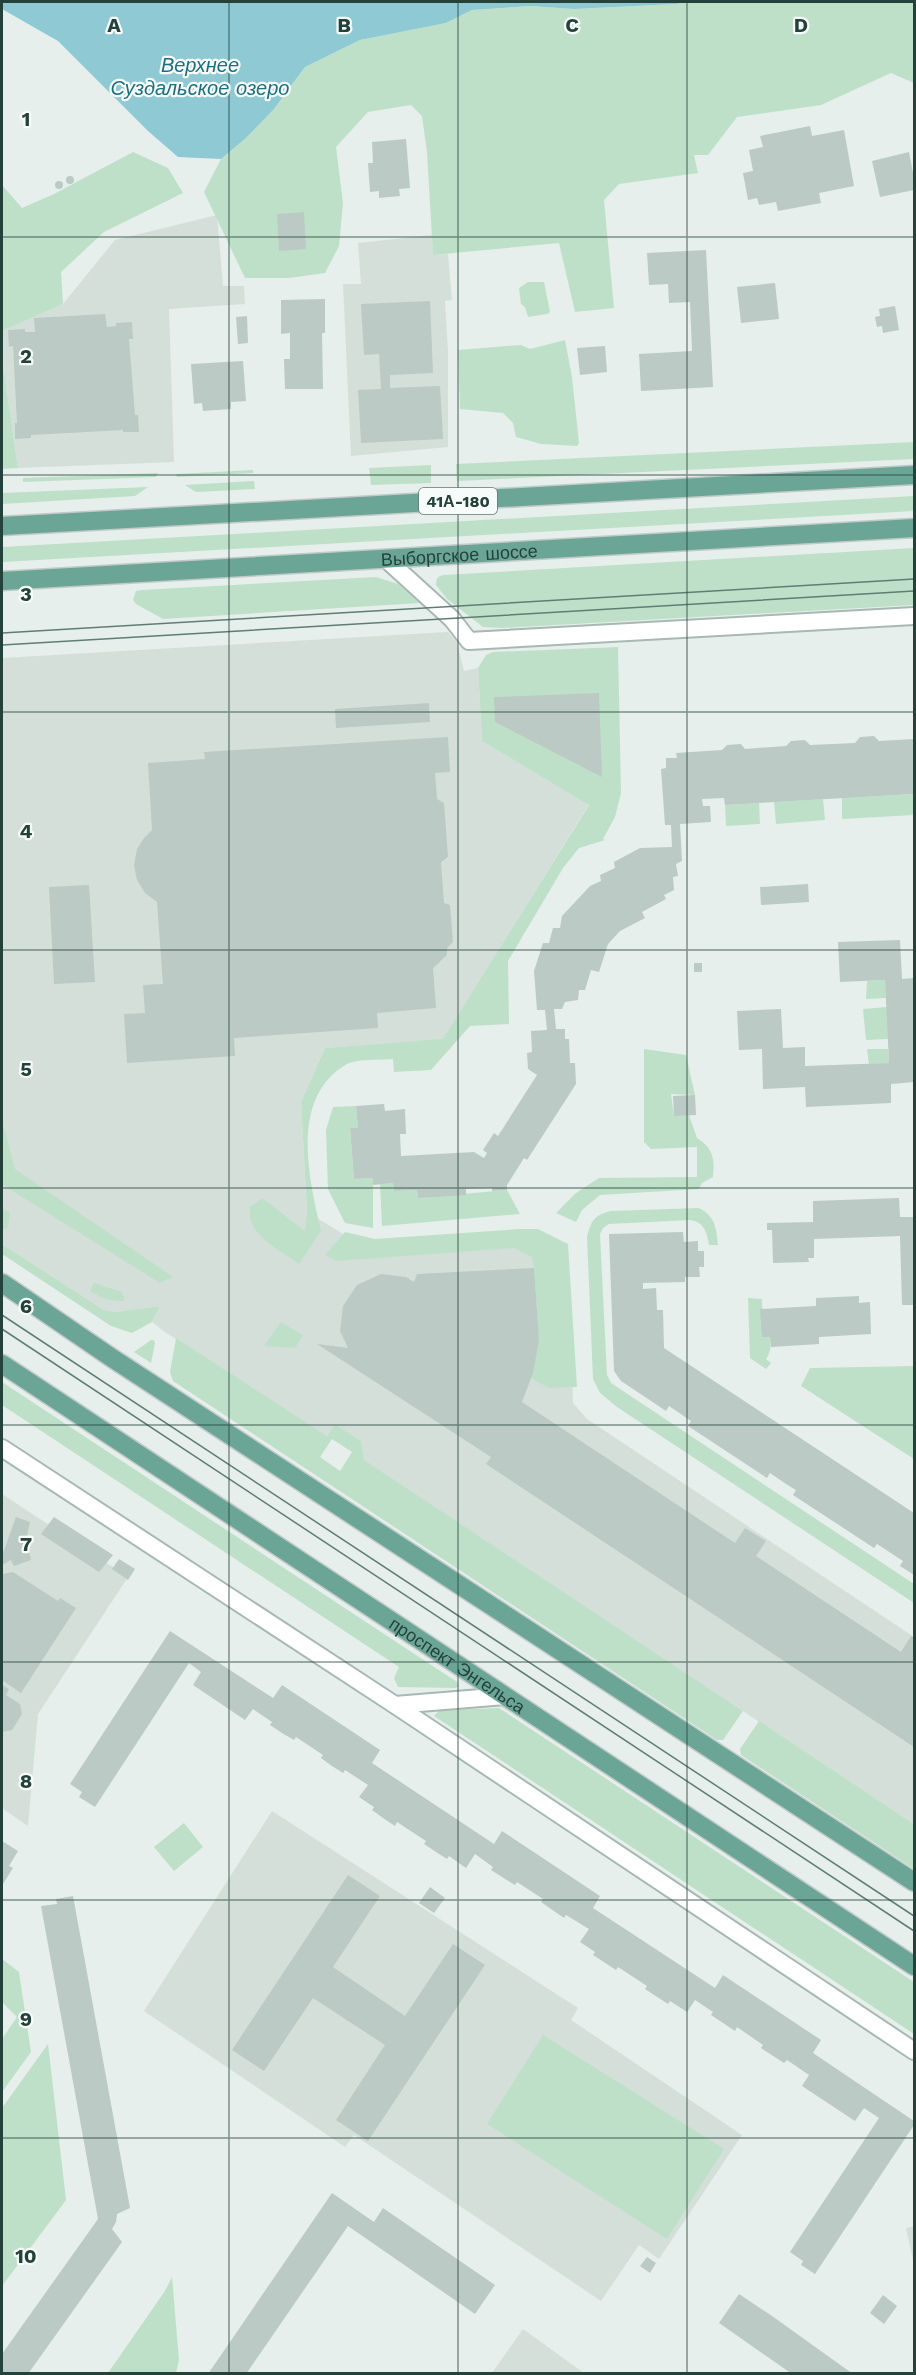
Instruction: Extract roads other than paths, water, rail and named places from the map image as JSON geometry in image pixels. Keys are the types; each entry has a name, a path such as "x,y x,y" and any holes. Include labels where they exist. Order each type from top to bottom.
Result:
{"main road":[{"name":"41А-180","path":"2,526 915,475"},
{"name":"Выборгское шоссе","path":"2,581 915,528"},
{"path":"2,1283 112,1358 915,1882"},
{"name":"проспект Энгельса","path":"2,1364 915,1966"}],"street":[{"path":"386,559 452,619 469,640 915,616"},
{"path":"2,1448 915,2051"},
{"path":"395,1706 505,1696"}],"water":[{"name":"Верхнее Суздальское озеро","path":"2,2 687,2 574,9 530,6 472,10 446,23 360,40 305,67 274,109 246,138 221,159 178,157 148,131 58,41 2,9"}],"tram line":[{"path":"2,633 914,579"},
{"path":"2,645 914,591"},
{"path":"2,1315 914,1916"},
{"path":"2,1329 914,1931"}]}
